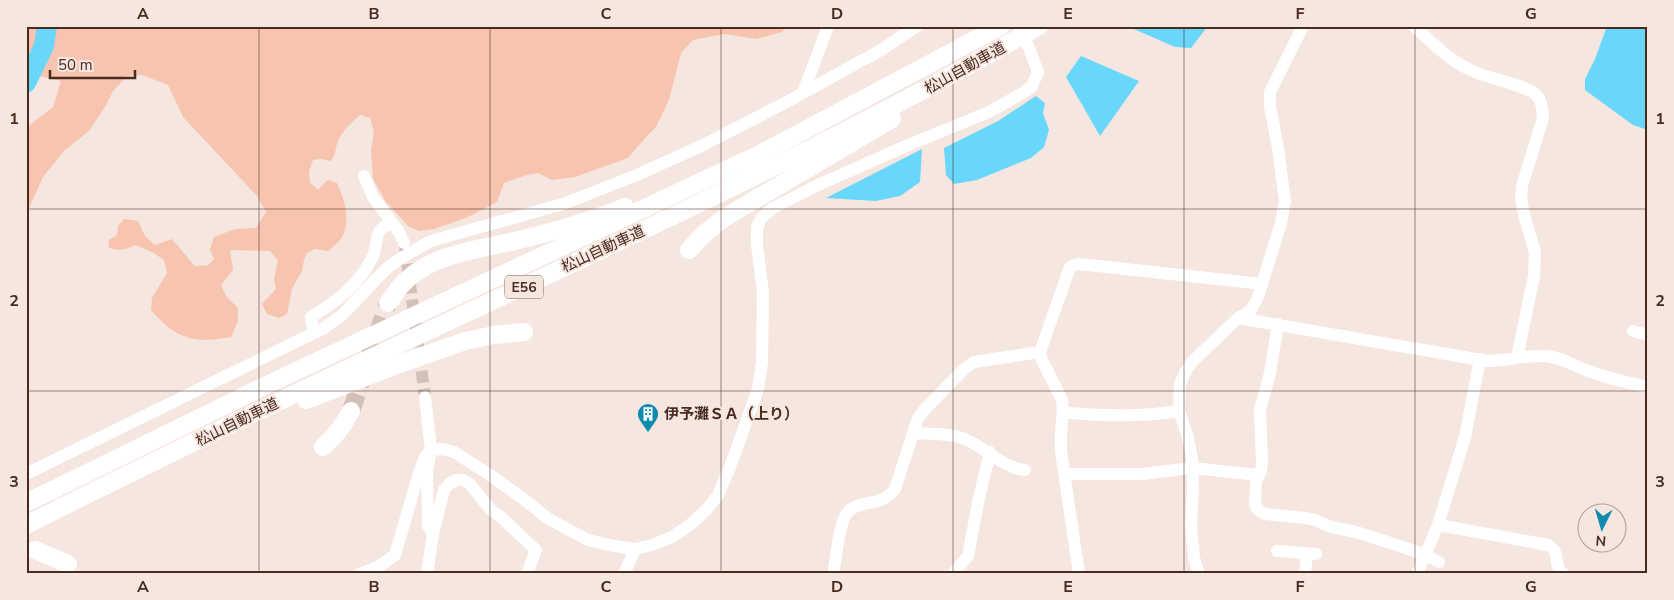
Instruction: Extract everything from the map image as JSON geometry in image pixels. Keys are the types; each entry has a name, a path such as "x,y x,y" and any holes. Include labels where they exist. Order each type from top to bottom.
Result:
{"highway":[{"name":"松山自動車道","path":"26,503 277,380 747,160 853,106 1001,26"},
{"name":"松山自動車道","path":"26,526 285,398 760,174 929,88 1018,33 1039,26"},
{"path":"689,250 705,232 724,218 904,111 1018,33"},
{"path":"388,304 400,287 414,274 444,259 472,249 524,239 618,210 666,190 808,124 853,106"},
{"path":"74,501 121,484 295,404 394,366 465,341 494,335 524,332"},
{"path":"323,448 342,428 351,411"},
{"path":"35,550 68,564"}],"street":[{"path":"803,93 828,26"},
{"path":"26,474 324,328 342,315 386,269 431,241 563,204 701,146 881,50 917,26"},
{"path":"1199,574 1194,558 1191,526 1192,458 1180,411 1180,384 1192,362 1238,318 1251,310 1258,297 1280,223 1284,201 1278,148 1270,107 1270,92 1303,26"},
{"path":"1414,26 1443,53 1457,63 1486,77 1533,92 1540,99 1543,108 1543,118 1522,186 1522,207 1535,252 1535,263 1517,358"},
{"path":"360,574 380,565 395,555 419,473 425,457 431,450 442,449 454,452 490,475 547,518 588,540 635,549 672,537 691,524 718,495 758,389 762,363 763,292 757,245 757,227 762,217 773,208 818,185 989,112 1023,93 1032,86 1038,72 1029,48 1018,33"},
{"path":"364,176 373,197 399,232 404,243"},
{"path":"314,333 311,317 342,296 356,281 374,256 378,231 382,226 391,222"},
{"path":"1079,574 1065,474 1061,433 1062,400 1042,360 1040,352 1070,267 1077,264 1262,284"},
{"path":"1238,318 1480,359 1500,361 1546,356 1623,382 1648,387"},
{"path":"1278,324 1270,373 1260,410 1262,462 1256,481 1255,505 1258,510 1265,514 1306,518 1331,527 1356,532 1425,555 1439,562"},
{"path":"1633,331 1648,335"},
{"path":"832,574 843,521 847,512 855,507 879,502 889,497 895,489 918,418 926,408 963,370 974,362 1040,352"},
{"path":"1417,574 1438,525 1465,437 1480,359"},
{"path":"425,397 431,450 427,472 428,526 433,534"},
{"path":"1063,410 1069,413 1122,416 1163,414 1180,411"},
{"path":"913,433 953,436 966,440 990,452 996,458 1016,469 1025,470"},
{"path":"953,574 968,556 990,452"},
{"path":"1065,474 1142,474 1192,468 1259,475"},
{"path":"427,574 433,534 444,490 456,480 463,480 470,484 490,509 536,550 527,574"},
{"path":"1438,525 1548,545 1556,551 1556,564 1558,570 1563,574"},
{"path":"624,574 635,549"},
{"path":"1277,551 1312,554 1305,574"}],"shaded area":[{"path":"26,26 787,26 782,32 757,39 724,34 693,40 681,53 669,100 656,127 628,158 575,177 552,180 538,173 504,183 497,202 466,218 434,229 419,231 408,226 386,202 373,179 371,151 374,132 370,118 360,115 341,135 331,161 313,160 309,172 310,183 318,190 327,180 337,183 343,197 346,212 346,227 340,240 328,251 315,249 307,253 302,271 292,289 287,314 279,318 267,314 262,304 276,289 274,279 278,260 270,251 230,250 233,270 221,285 226,296 238,308 238,321 231,337 206,340 186,337 178,333 160,320 151,310 152,298 167,273 164,260 152,252 135,245 122,250 112,249 108,247 109,240 117,235 118,226 124,219 138,221 145,236 155,245 172,239 195,266 208,265 214,259 210,250 214,237 235,229 256,228 266,212 257,196 183,117 168,85 142,75 127,76 113,91 89,131 65,150 43,177 26,215 26,128 53,107 61,81 31,74 26,76"}],"water":[{"path":"1127,26 1207,27 1191,48 1175,47"},
{"path":"1607,26 1648,26 1648,130 1633,125 1585,90 1585,79 1595,59"},
{"path":"1081,56 1139,81 1100,136 1066,77"},
{"path":"1036,96 1045,103 1043,113 1049,130 1044,147 1031,158 977,180 954,184 946,175 944,148 998,121"},
{"path":"922,149 920,182 900,196 876,201 826,198"}],"waterway":[{"path":"26,83 44,46 47,26"}],"tunnel":[{"path":"405,246 425,397"},
{"path":"351,411 388,303"}],"place":[{"name":"伊予灘ＳＡ（上り）","path":"648,433"}]}
